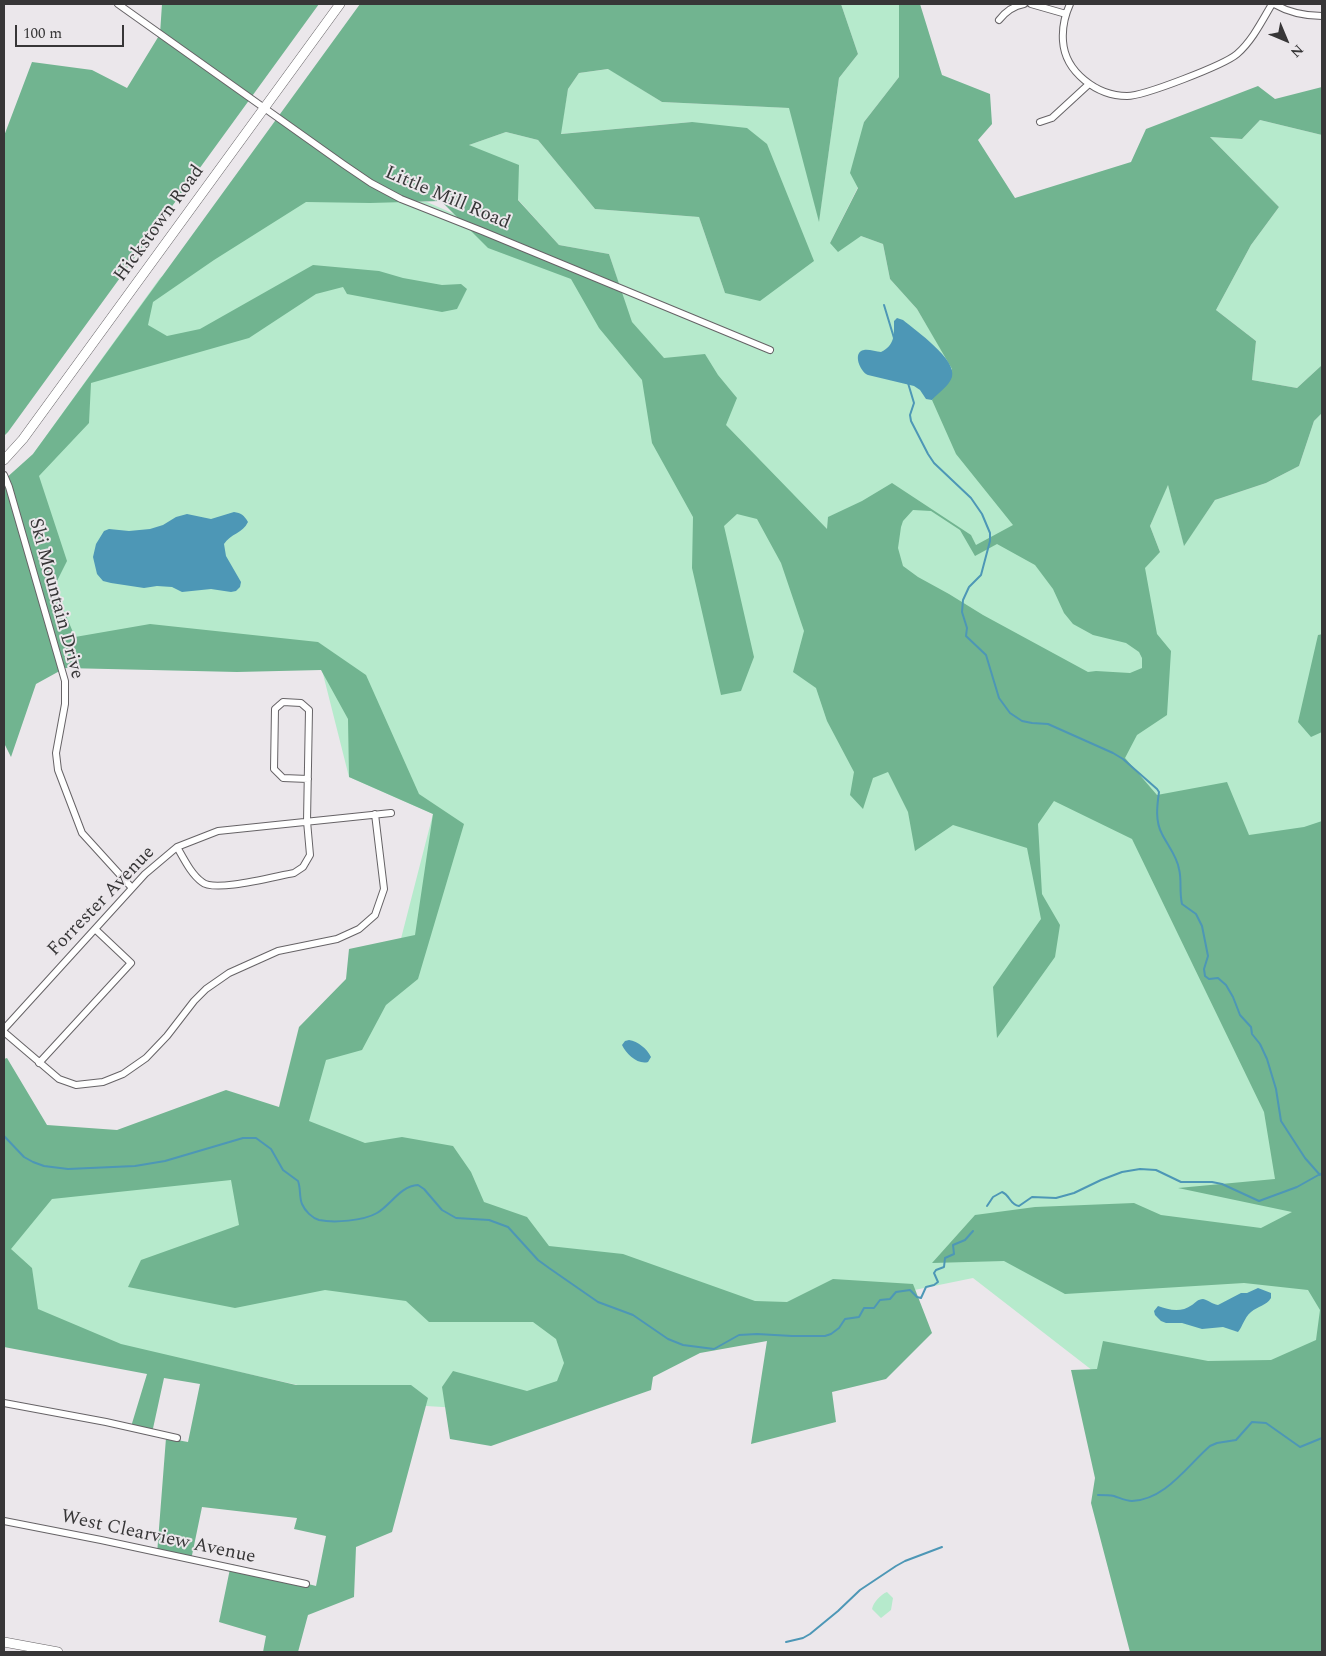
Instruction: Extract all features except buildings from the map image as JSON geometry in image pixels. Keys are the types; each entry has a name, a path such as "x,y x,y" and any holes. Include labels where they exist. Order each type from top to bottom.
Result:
{"street":[{"name":"Little Mill Road","path":"118,4 343,164 371,183 401,199 770,350"},
{"name":"Hickstown Road","path":"4,460 23,439 340,4"},
{"path":"999,20 1005,12 1015,5 1024,4"},
{"path":"1031,4 1066,14"},
{"path":"1070,4 1063,29 1063,43 1069,61 1089,84 1110,94 1128,96 1146,92 1222,64 1236,55 1246,45 1273,4 1282,9 1311,16 1322,16"},
{"path":"1040,122 1052,118 1089,84"},
{"name":"Ski Mountain Drive","path":"4,475 65,681 65,704 56,753 58,770 82,833 132,888"},
{"path":"177,847 187,864 203,884 217,887 294,873 303,866 310,855 307,821 308,779 309,710 301,703 283,702 275,709 274,769 283,778 308,779"},
{"name":"Forrester Avenue","path":"4,1030 132,888 150,869 177,847 218,831 392,813"},
{"path":"4,1030 59,1079 76,1085 103,1082 123,1074 146,1058 206,989 229,973 278,951 337,939 359,929 375,915 384,889 375,814"},
{"path":"39,1063 131,962 95,929"},
{"path":"4,1403 106,1422 177,1438"},
{"name":"West Clearview Avenue","path":"4,1521 306,1584"},
{"path":"4,1642 58,1652"}],"green space":[{"path":"162,4 319,4 4,436 4,136 32,62 92,70 127,88 160,34"},
{"path":"360,4 841,4 858,54 839,78 819,222 789,108 662,102 608,69 579,73 568,89 561,134 692,122 747,128 767,144 814,261 760,301 725,293 699,217 595,209 538,140 506,132 469,145 519,165 518,200 559,245 609,254 632,322 664,358 705,354 718,375 737,398 726,425 827,529 828,517 862,501 892,483 971,535 976,545 1013,525 956,454 932,400 952,369 917,309 890,279 883,244 861,236 838,252 830,243 858,188 850,173 864,122 899,77 899,4 920,4 942,75 990,94 992,124 978,140 1015,198 1131,162 1146,129 1258,86 1275,99 1322,87 1322,135 1260,120 1242,139 1210,137 1279,207 1251,245 1216,310 1256,341 1252,380 1297,388 1322,365 1322,413 1314,421 1299,466 1266,483 1215,500 1184,546 1168,485 1150,526 1160,552 1145,568 1157,634 1171,651 1167,715 1137,735 1125,758 1157,795 1227,782 1249,835 1304,827 1322,821 1322,1652 1130,1652 1091,1503 1095,1478 1071,1370 1097,1369 1103,1341 1208,1361 1271,1360 1316,1340 1320,1310 1308,1290 1244,1283 1065,1294 1004,1261 932,1263 975,1215 1035,1207 1134,1203 1161,1215 1261,1228 1292,1212 1178,1188 1275,1179 1264,1112 1132,839 1054,801 1038,824 1042,894 1060,925 1055,957 997,1038 993,987 1041,919 1027,848 953,825 915,851 908,812 888,772 873,778 863,809 850,795 854,772 827,721 816,688 793,672 804,631 781,563 757,519 737,514 724,526 754,657 741,691 721,695 692,568 693,517 652,443 642,380 599,328 571,279 488,248 441,201 306,202 214,260 153,302 148,325 167,336 200,329 313,265 379,271 403,278 442,285 461,284 467,289 457,309 442,312 347,294 343,287 316,294 249,338 91,383 89,423 39,476 67,561 54,587 75,637 150,624 318,642 366,675 419,794 464,824 418,979 386,1005 362,1050 326,1060 309,1121 365,1143 402,1137 453,1146 471,1172 484,1202 527,1217 549,1246 623,1254 755,1301 787,1302 833,1279 913,1284 932,1333 886,1379 832,1392 836,1422 751,1444 767,1341 700,1353 653,1377 651,1390 491,1446 450,1439 442,1387 453,1371 527,1391 557,1381 564,1363 556,1339 533,1322 429,1322 406,1301 325,1290 235,1308 128,1287 141,1260 239,1225 231,1180 52,1199 11,1249 32,1268 38,1309 121,1344 296,1385 411,1385 428,1398 392,1532 356,1547 354,1597 308,1615 298,1652 263,1652 266,1636 219,1622 231,1564 316,1586 326,1536 294,1529 297,1518 202,1507 191,1560 157,1554 166,1438 188,1442 200,1384 164,1378 152,1433 130,1430 147,1374 4,1347 4,1059 7,1058 47,1125 117,1130 226,1090 279,1107 299,1027 346,979 349,949 415,935 433,814 349,777 348,719 321,670 237,672 65,668 36,684 11,757 4,743 4,480 33,454","holes":["913,510 931,511 960,530 975,556 997,544 1035,565 1053,589 1064,613 1073,624 1093,635 1126,643 1139,652 1142,658 1142,668 1130,673 1088,672 983,615 918,577 903,566 898,548 903,521"]},
{"path":"841,4 900,4 899,77 864,122 858,187 830,243 861,236 883,244 890,279 917,309 953,369 1160,552 1150,526 1168,484 1184,545 1215,500 1266,483 1299,466 1314,421 1322,413 1322,634 1318,635 1322,648 1322,1377 1106,1381 973,1278 807,1312 592,1370 507,1411 378,1403 16,1322 7,1196 280,1128 322,1027 395,962 433,814 349,777 322,670 10,639 33,454 160,278 268,190 427,202 620,287 609,254 559,245 469,145 506,132 538,140 595,209 699,217 725,293 692,122 560,134 568,89 579,73 609,69 662,102 790,108 819,220 839,78 858,54"},
{"path":"1260,120 1322,135 1322,365 1297,388 1252,380 1256,341 1216,310 1251,245 1279,207 1210,137 1242,139"},
{"path":"1322,634 1322,732 1311,737 1298,722 1318,635"},
{"path":"887,1592 893,1598 891,1610 881,1618 872,1609 878,1599"}],"water":[{"path":"897,318 903,320 926,338 942,354 952,370 951,380 932,400 926,399 920,390 914,386 868,375 860,366 858,354 860,352 866,350 881,352 889,346 894,335 894,321"},
{"path":"234,512 242,515 248,522 243,529 224,544 226,556 241,582 240,587 236,591 211,589 182,592 172,587 157,586 144,588 103,581 97,574 93,557 96,544 104,531 109,529 129,531 150,529 187,514 211,519"},
{"path":"629,1040 639,1044 647,1051 651,1057 648,1062 640,1062 626,1052 622,1045 625,1041"},
{"path":"1258,1288 1271,1293 1271,1298 1267,1303 1249,1314 1238,1332 1223,1327 1202,1329 1182,1323 1166,1323 1155,1315 1154,1311 1158,1306 1171,1310 1184,1309 1203,1299 1218,1305 1241,1293 1247,1293"}],"waterway":[{"path":"884,305 894,338"},
{"path":"908,383 914,403 910,415 911,421 928,454 934,463 971,498 982,514 990,533 990,541 981,575 969,587 963,600 962,612 967,628 966,636 986,655 999,698 1010,713 1022,721 1048,724 1113,753 1123,759 1159,792 1158,824 1178,864 1182,904 1196,914 1202,926 1208,956 1204,969 1205,976 1209,979 1218,978 1226,985 1240,1015 1251,1027 1252,1034 1260,1044 1267,1059 1276,1089 1281,1121 1305,1158 1320,1175"},
{"path":"4,1136 24,1157 33,1162 44,1166 68,1169 135,1166 165,1161 243,1138 256,1138 271,1149 283,1170 298,1181 301,1201 307,1212 316,1219 325,1221 348,1221 371,1216 382,1210 406,1189 418,1185 424,1189 442,1210 456,1218 489,1220 508,1227 538,1260 598,1302 633,1315 668,1339 683,1345 714,1349 739,1335 825,1336 839,1328 845,1319 859,1317 864,1308 874,1308 880,1300 890,1299 896,1292 910,1290 917,1297 921,1298 926,1287 938,1282 934,1273 936,1270 944,1267 945,1258 954,1254 953,1245 965,1240 973,1231"},
{"path":"987,1206 993,1197 1002,1192 1014,1204 1019,1206 1032,1197 1056,1198 1074,1193 1122,1172 1140,1169 1156,1170 1181,1182 1212,1182 1222,1184 1259,1201 1297,1187 1322,1173"},
{"path":"1098,1495 1114,1496 1132,1501 1155,1495 1175,1481 1210,1446 1236,1440 1252,1422 1266,1423 1300,1447 1322,1438"},
{"path":"786,1642 803,1638 810,1634 860,1590 896,1566 942,1547"}]}
